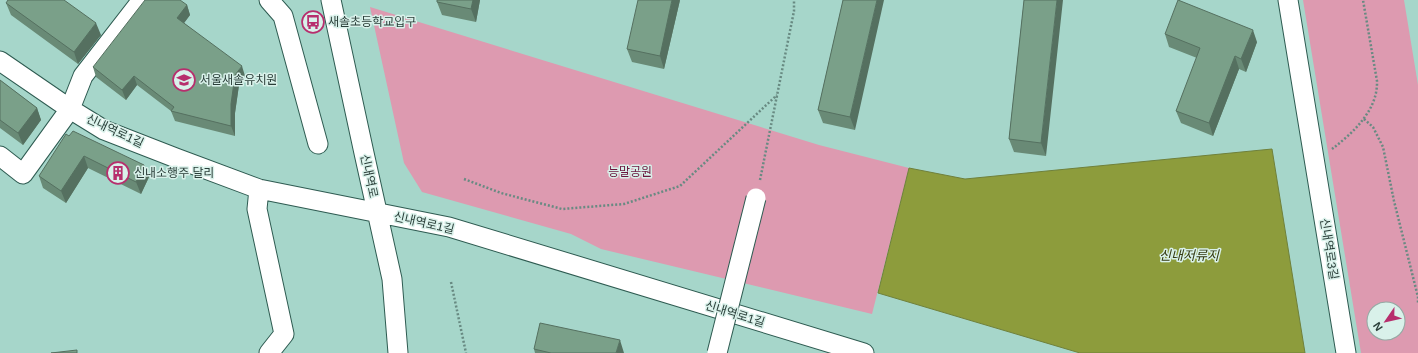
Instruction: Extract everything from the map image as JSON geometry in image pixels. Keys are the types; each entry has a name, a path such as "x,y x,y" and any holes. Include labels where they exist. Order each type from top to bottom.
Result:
{"street":[{"path":"0,156 23,174 70,109 83,76 142,0"},
{"path":"269,0 283,16 318,144"},
{"name":"신내역로","path":"331,0 392,279 398,353"},
{"name":"신내역로3길","path":"1288,0 1346,353"},
{"name":"신내역로1길","path":"0,61 70,109 104,130 259,189 449,227 864,353"},
{"path":"259,189 257,209 284,334 269,353"},
{"path":"717,353 756,198"}],"path":[{"path":"756,198 794,10 794,0"},
{"path":"1330,151 1345,139 1364,119 1378,92 1363,0"},
{"path":"464,179 501,194 562,208 624,204 680,186 777,95"},
{"path":"1364,119 1373,127 1383,147 1394,201 1418,297 1418,304"},
{"path":"451,282 466,353"}],"green space":[{"path":"1303,0 1404,0 1418,85 1418,353 1361,353"},
{"name":"능말공원","path":"370,7 819,145 909,168 872,314 601,249 571,234 422,192 404,163"}],"water":[{"name":"신내저류지","path":"1272,149 1305,353 1080,353 878,293 909,168 965,179"}],"building":[{"path":"8,0 64,0 96,23 74,52 6,3"},
{"path":"145,0 180,0 187,5 177,18 242,66 235,75 231,104 231,126 171,111 174,107 134,76 122,90 93,67"},
{"path":"437,0 473,0 471,9 437,2"},
{"path":"638,0 672,0 660,56 627,49"},
{"path":"843,0 877,0 850,117 818,110"},
{"path":"1024,0 1057,0 1041,143 1009,139"},
{"path":"1178,0 1253,30 1241,59 1235,56 1209,123 1176,111 1200,48 1165,34"},
{"path":"0,80 37,108 18,133 0,120"},
{"path":"73,131 144,165 136,182 84,156 61,191 39,176 66,134 69,136"},
{"path":"540,323 620,340 616,353 551,353 534,349"},
{"path":"77,350 77,353 51,353"}],"place":[{"name":"새솔초등학교입구","path":"313,22"},
{"name":"서울새솔유치원","path":"184,80"},
{"name":"신내소행주 달리","path":"118,173"}]}
